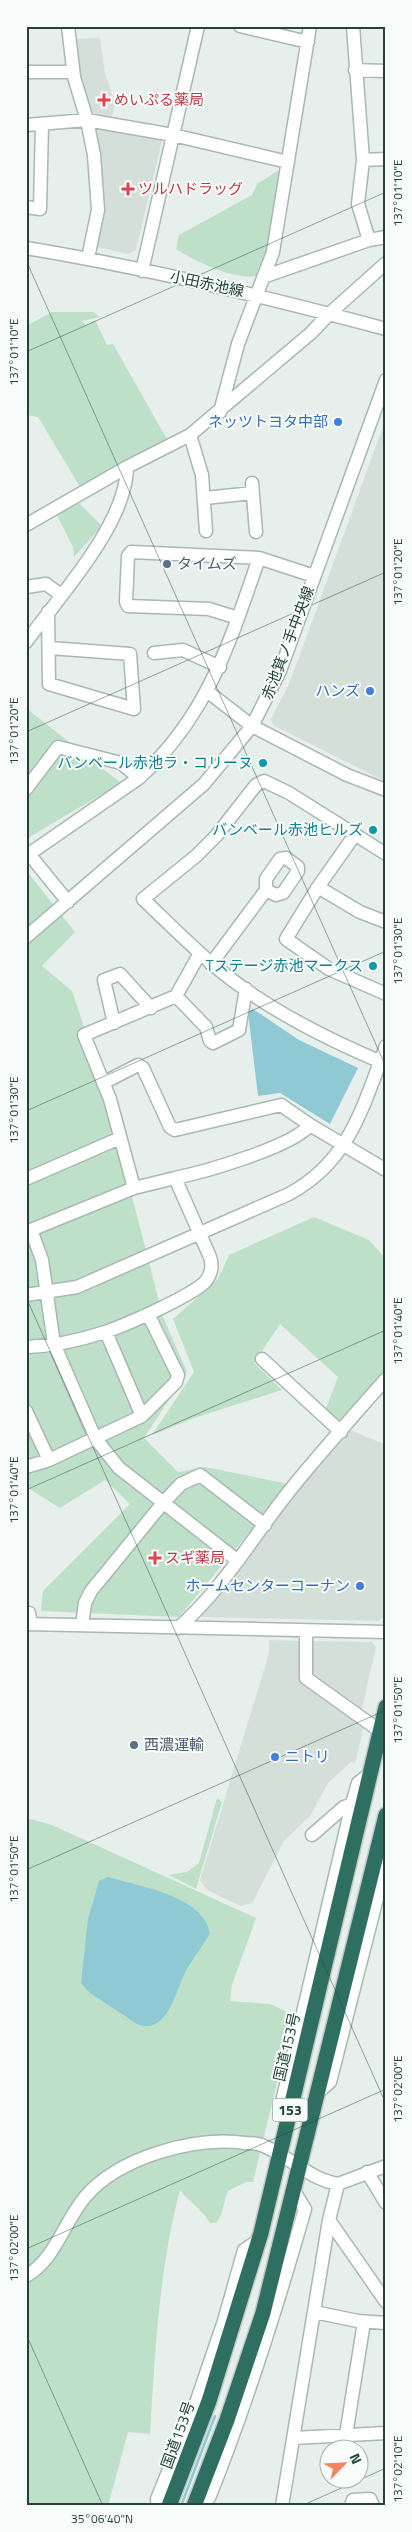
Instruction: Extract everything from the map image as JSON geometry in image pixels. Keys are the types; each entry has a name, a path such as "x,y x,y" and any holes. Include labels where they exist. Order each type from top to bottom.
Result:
{"highway":[{"name":"国道153号","path":"169,2506 210,2380 259,2240 288,2121 325,1939 342,1867 371,1773 386,1707"},
{"name":"153","path":"194,2504 227,2420 263,2313 386,1815"}],"street":[{"path":"68,26 73,72 87,120 94,155 98,210 88,258"},
{"path":"142,271 198,26"},
{"path":"240,26 308,42"},
{"path":"220,412 238,344 255,295 273,252 310,26"},
{"path":"354,26 355,70 363,160 358,204 369,240"},
{"path":"355,70 386,71"},
{"path":"26,72 73,72"},
{"path":"26,125 87,120 173,135 288,162"},
{"path":"26,208 40,209 42,124"},
{"path":"363,160 386,158"},
{"path":"262,277 369,240 386,237"},
{"name":"小田赤池線","path":"26,248 88,258 255,295 386,329"},
{"path":"26,525 127,467 190,435 220,412 311,333 329,314 386,263"},
{"name":"赤池箕ノ手中央線","path":"26,937 204,784 252,726 280,671 386,380"},
{"path":"190,435 202,475 206,531"},
{"path":"26,642 89,557 120,506 127,483 127,467"},
{"path":"205,498 252,488 256,532"},
{"path":"238,618 209,609 128,606 126,602 128,556 131,552 259,558 314,576"},
{"path":"68,902 28,856 139,778 156,764 174,742 220,667 259,558"},
{"path":"26,587 46,584 61,594"},
{"path":"48,612 49,684 134,709 130,654 50,648"},
{"path":"154,653 183,650 220,667"},
{"path":"207,691 252,726 330,767 386,790"},
{"path":"27,788 58,747 121,764 139,778"},
{"path":"383,1062 318,1034 246,989 211,964 143,899 196,856 216,836 260,782 264,780 386,854"},
{"path":"354,836 318,887 286,939 329,969 386,994"},
{"path":"318,887 360,912 386,922"},
{"path":"211,964 266,890"},
{"path":"134,1188 110,1099 84,1035 176,996 200,953"},
{"path":"114,1022 104,980 120,974 151,1008"},
{"path":"176,996 206,1027 210,1041 213,1043 239,1030 246,989"},
{"path":"26,1295 45,1294 77,1287 298,1189 321,1171 344,1146 383,1062 386,1046"},
{"path":"103,1083 138,1065 143,1068 171,1129 175,1130 281,1105 310,1125 386,1170"},
{"path":"238,1561 119,1468 96,1438 54,1344 45,1294 42,1260 29,1231 134,1188 209,1170 246,1157 297,1136 310,1125"},
{"path":"26,1178 120,1138"},
{"path":"26,1347 54,1344 106,1332 148,1314 204,1283 212,1263 175,1178"},
{"path":"26,1467 49,1460 142,1416 176,1382 178,1375 148,1314"},
{"path":"106,1332 142,1416"},
{"path":"262,1359 341,1432"},
{"path":"178,1628 198,1610 238,1561 291,1489 386,1379"},
{"path":"26,1411 49,1460"},
{"path":"82,1625 85,1603 91,1591 163,1503 181,1484 200,1475 264,1525"},
{"path":"28,1617 82,1625 386,1632"},
{"path":"306,1631 306,1678 380,1731"},
{"path":"342,1867 352,1804 358,1783 371,1773"},
{"path":"312,1835 344,1807 352,1804"},
{"path":"317,2093 330,2082 365,1939 386,1863"},
{"path":"360,1919 365,1939"},
{"path":"26,2276 35,2271 46,2258 84,2198 105,2179 145,2158 185,2145 234,2141 263,2145 298,2168 338,2184 386,2166"},
{"path":"367,2172 386,2203"},
{"path":"282,2506 329,2220 338,2184"},
{"path":"329,2220 386,2302"},
{"path":"314,2312 364,2322 386,2323"},
{"path":"346,2435 364,2322"},
{"path":"158,2506 157,2499 210,2380"},
{"path":"294,2438 386,2433"},
{"path":"351,2506 353,2500 370,2499 373,2506"}],"shaded area":[{"path":"100,38 105,73 115,103 112,116 92,113 87,109 72,39"},
{"path":"95,124 160,137 162,141 136,250 128,254 97,247 95,243 93,128"},
{"path":"386,418 386,782 273,725 271,719 288,686"},
{"path":"348,1429 386,1445 384,1617 378,1621 198,1617 289,1497"},
{"path":"269,1640 302,1641 301,1681 364,1726 355,1763 351,1762 328,1783 310,1816 284,1841 252,1903 241,1906 207,1890 200,1880 269,1653"},
{"path":"312,1641 372,1642 376,1648 361,1712 311,1676"}],"green space":[{"path":"279,170 285,174 269,251 256,276 236,275 214,268 176,249 179,235 252,195 257,184"},
{"path":"52,312 93,312 100,317 82,321 86,325 95,320 107,345 113,344 168,441 80,487 38,417 26,415 26,326"},
{"path":"79,503 102,526 74,557 73,547 57,515 61,510"},
{"path":"26,708 121,783 26,839"},
{"path":"26,870 75,932 42,966 72,991 103,1083 163,1317 187,1372 144,1438 178,1472 205,1467 289,1484 179,1617 41,1611 43,1591 130,1504 105,1480 60,1508 26,1487"},
{"path":"314,1217 369,1240 386,1259 386,1370 340,1421 325,1411 338,1377 280,1324 254,1363 282,1390 197,1417 152,1435 194,1372 173,1319 218,1279 229,1255"},
{"path":"217,1798 222,1802 196,1889 169,1875 187,1872 199,1863"},
{"path":"26,1818 52,1825 256,1918 232,1985 230,2001 270,2004 287,2012 283,2058 253,2182 246,2182 228,2191 222,2212 216,2223 210,2223 180,2190 167,2250 159,2311 150,2434 128,2432 108,2506 26,2506"}],"water":[{"path":"253,1009 299,1040 358,1068 330,1124 280,1093 258,1096 248,1012"},
{"path":"108,1877 153,1889 183,1901 205,1920 210,1933 186,1971 173,2003 162,2019 155,2024 147,2026 137,2024 90,1993 81,1983 88,1919 99,1881"}],"waterway":[{"path":"181,2506 215,2416"}],"place":[{"name":"めいぷる薬局","path":"104,100"},
{"name":"ツルハドラッグ","path":"128,189"},
{"name":"ネッツトヨタ中部","path":"338,422"},
{"name":"タイムズ","path":"167,564"},
{"name":"ハンズ","path":"370,691"},
{"name":"バンベール赤池ラ・コリーヌ","path":"263,763"},
{"name":"バンベール赤池ヒルズ","path":"373,830"},
{"name":"Tステージ赤池マークス","path":"373,966"},
{"name":"スギ薬局","path":"155,1558"},
{"name":"ホームセンターコーナン","path":"360,1586"},
{"name":"西濃運輸","path":"134,1745"},
{"name":"ニトリ","path":"275,1757"}]}
